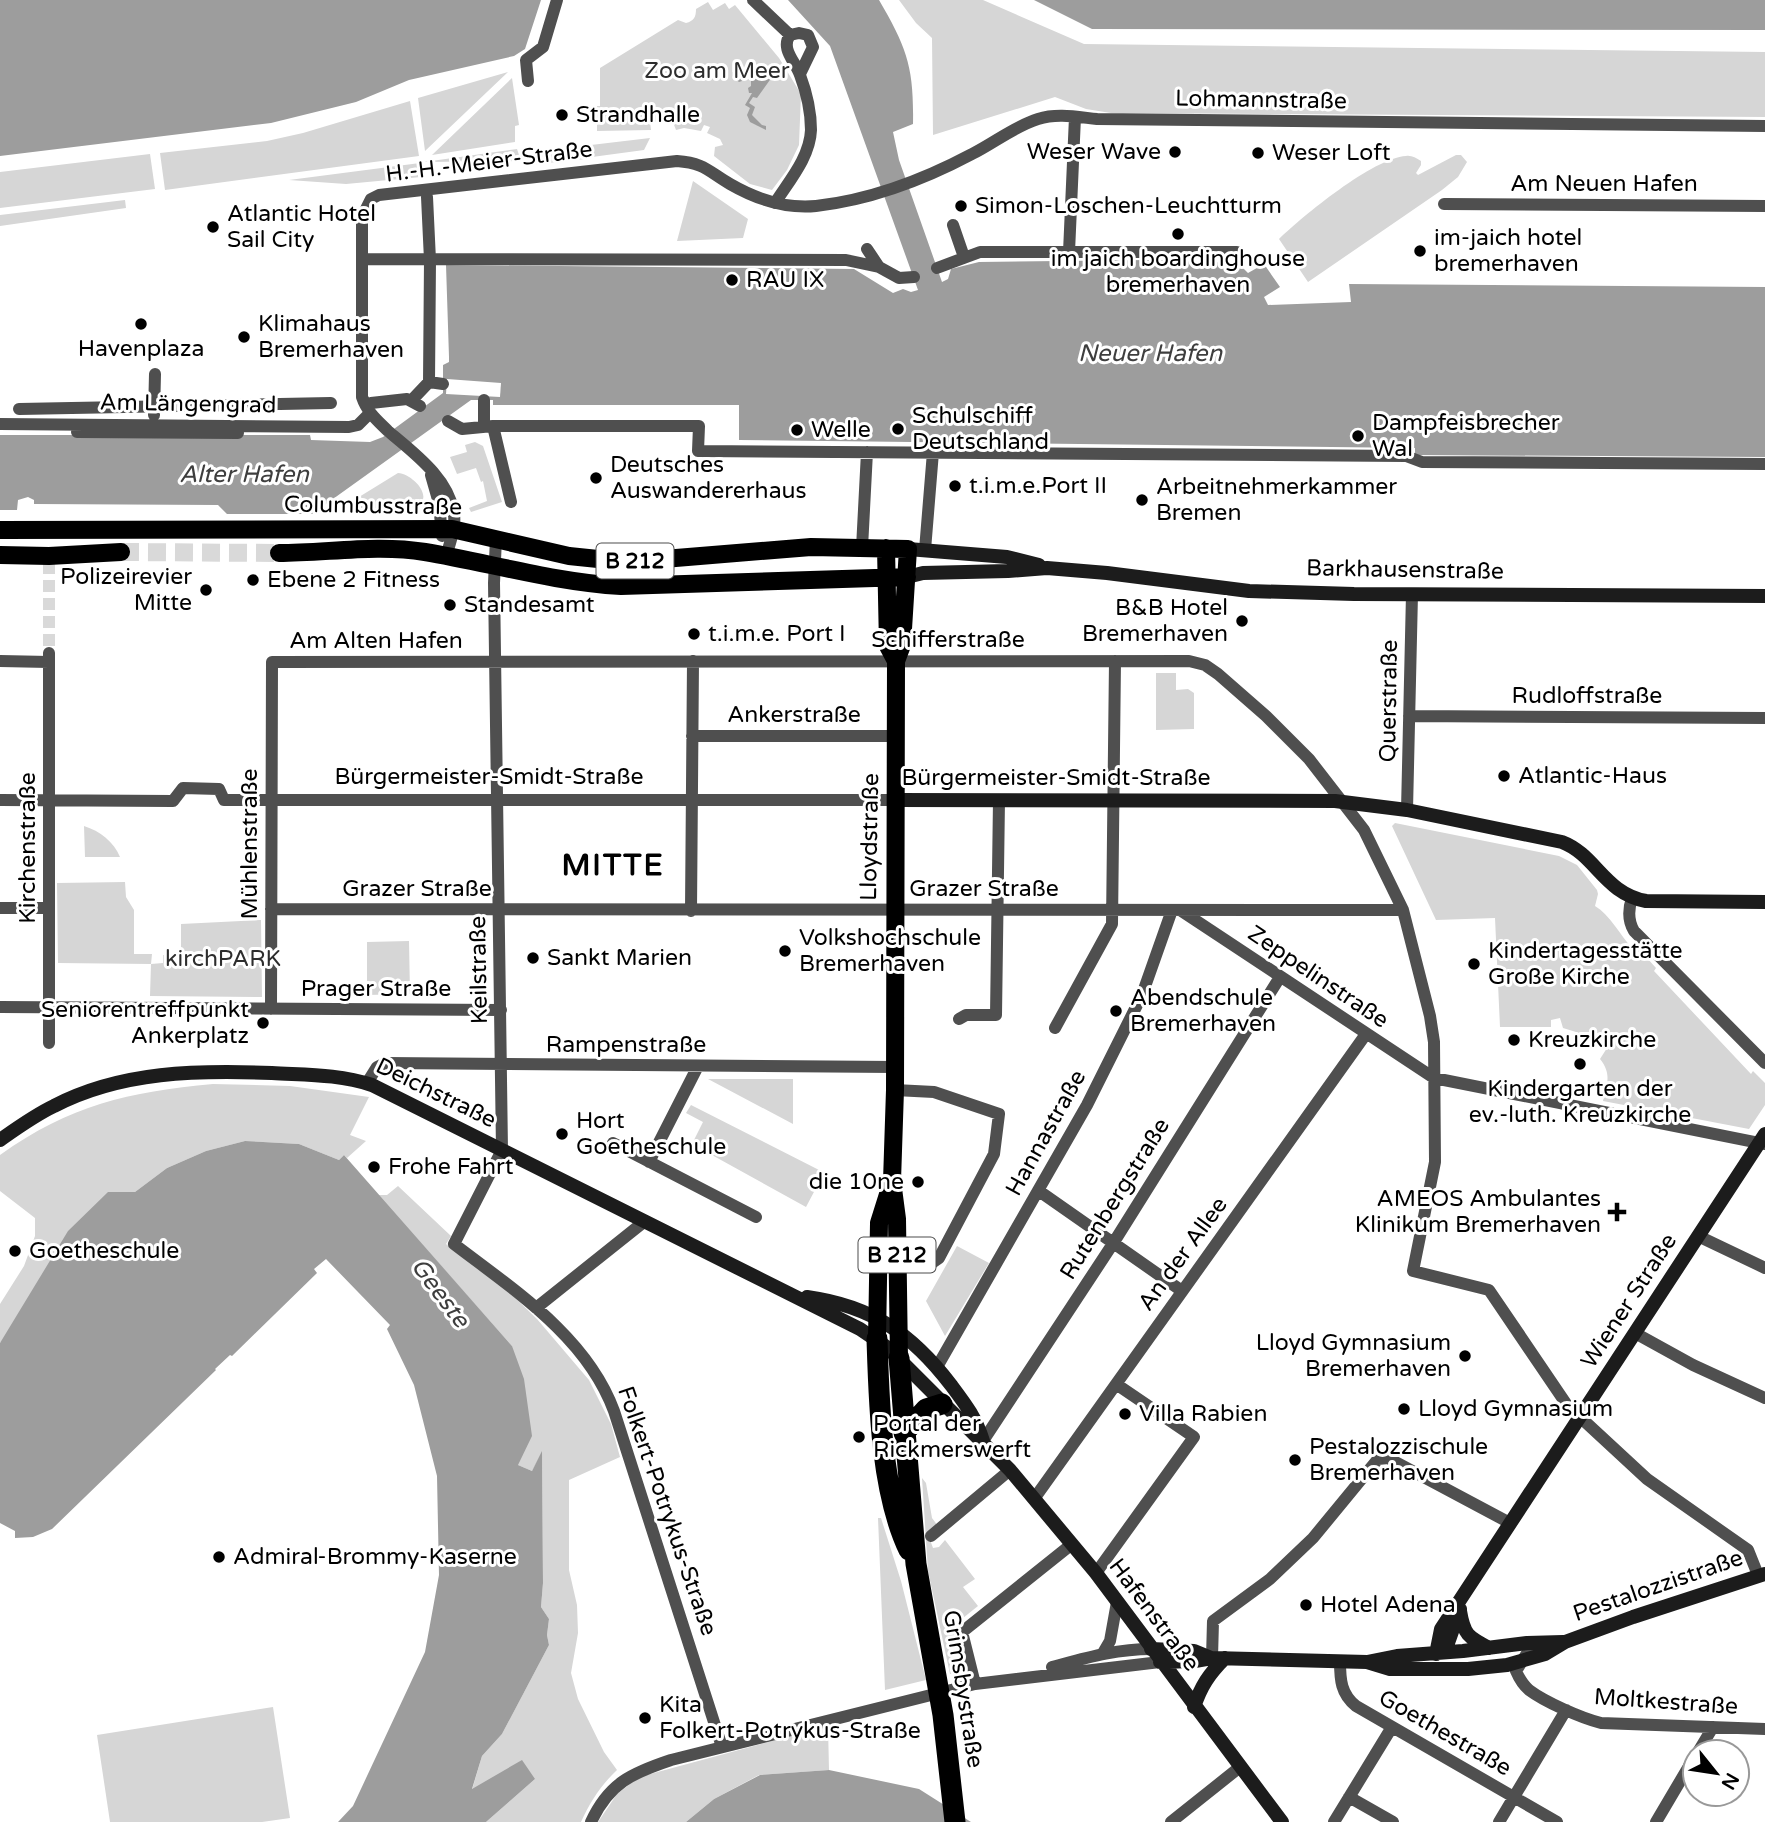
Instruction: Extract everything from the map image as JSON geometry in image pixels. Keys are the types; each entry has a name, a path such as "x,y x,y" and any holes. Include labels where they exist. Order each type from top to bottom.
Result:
{"highway":[{"name":"Grimsbystraße","path":"877,1339 886,1463 896,1516 916,1564"},
{"name":"Grimsbystraße","path":"898,1358 916,1564 943,1715 955,1822"},
{"path":"904,1433 926,1409 942,1404"}],"main road":[{"name":"Columbusstraße","path":"3,530 447,529 569,556 627,562 811,547 917,550"},
{"name":"B 212","path":"3,530 13,536 16,543 13,550 3,555"},
{"name":"Lloydstraße","path":"886,548 888,646 896,661"},
{"name":"Barkhausenstraße","path":"917,550 1007,557 1047,568"},
{"name":"Lloydstraße","path":"898,1330 879,1223 891,1181 895,1090 896,661 902,645 907,577 917,550"},
{"name":"B 212","path":"3,555 49,559 121,552"},
{"name":"Columbusstraße","path":"279,552 424,552 579,584 621,586 907,577"},
{"name":"Barkhausenstraße","path":"907,577 923,573 1047,568 1115,573 1249,591 1765,596"},
{"name":"Bürgermeister-Smidt-Straße","path":"895,800 1342,802 1407,810 1568,844 1605,880 1632,898 1646,901 1765,902"},
{"name":"Deichstraße","path":"0,1140 42,1112 79,1094 120,1081 174,1073 245,1072 345,1076 367,1083 877,1339"},
{"name":"Wiener Straße","path":"1410,1669 1424,1663 1448,1643 1461,1604 1510,1523 1763,1140"},
{"name":"B 212","path":"877,1339 877,1317 888,1268"},
{"name":"Deichstraße","path":"792,1295 822,1299 877,1317 898,1330"},
{"name":"Hafenstraße","path":"898,1330 937,1367 976,1419 983,1441"},
{"name":"Grimsbystraße","path":"898,1330 898,1358"},
{"name":"Hafenstraße","path":"877,1339 1010,1470 1096,1573 1282,1822"},
{"name":"Pestalozzistraße","path":"1367,1662 1390,1669 1457,1669 1507,1665 1545,1654 1565,1642 1761,1575"},
{"path":"1461,1604 1463,1628 1469,1637 1489,1648"},
{"name":"Pestalozzistraße","path":"1160,1662 1219,1658 1367,1662 1397,1656 1534,1642 1565,1642"},
{"name":"Pestalozzistraße","path":"1151,1649 1194,1651 1219,1658"},
{"path":"1436,1654 1457,1669"},
{"path":"1194,1707 1201,1687 1219,1658"}],"street":[{"path":"528,81 526,60 542,47 557,0"},
{"path":"753,0 790,35"},
{"path":"790,35 808,35 813,47 800,74"},
{"path":"775,203 799,166 811,131 800,74 789,55 787,44 790,35"},
{"name":"Lohmannstraße","path":"775,203 817,206 858,198 948,166 1036,120 1052,116 1097,120 1765,126"},
{"path":"1069,252 1075,117"},
{"name":"H.-H.-Meier-Straße","path":"371,413 362,397 362,217 371,199 379,195 677,161 699,164 751,195 775,203"},
{"path":"431,198 429,382 443,384"},
{"name":"Am Neuen Hafen","path":"1444,204 1765,206"},
{"path":"953,225 964,257"},
{"path":"867,249 879,267"},
{"path":"937,268 981,252 1237,252"},
{"path":"367,259 430,260 527,253 789,254 846,260 879,267 900,278 914,277"},
{"path":"153,420 155,374"},
{"name":"Am Längengrad","path":"0,424 153,420 349,427 358,425 371,413 407,399 415,404 429,382"},
{"path":"484,400 511,502"},
{"path":"0,430 153,420 331,403"},
{"path":"19,409 153,420"},
{"path":"371,413 428,468 449,495 455,516 447,529 446,557"},
{"path":"448,421 462,429 699,426 698,456 933,452 1405,460 1421,467 1765,464"},
{"path":"862,548 867,452"},
{"path":"917,550 933,452"},
{"path":"49,530 49,559"},
{"name":"Keilstraße","path":"496,538 494,567 502,1150"},
{"name":"Querstraße","path":"1407,810 1412,594"},
{"name":"Kirchenstraße","path":"0,661 49,657 50,1043"},
{"path":"1055,1028 1112,924 1115,661"},
{"name":"Schifferstraße","path":"496,662 1189,661 1205,665 1266,716 1309,759 1370,839 1403,910 1434,1042 1435,1162 1413,1271 1489,1290 1567,1405 1579,1418"},
{"name":"Am Alten Hafen","path":"271,678 272,662 496,662"},
{"path":"691,911 693,662"},
{"name":"Mühlenstraße","path":"271,678 271,1009"},
{"name":"Rudloffstraße","path":"1409,716 1765,718"},
{"name":"Ankerstraße","path":"692,736 896,736"},
{"name":"Bürgermeister-Smidt-Straße","path":"0,800 173,801 183,788 219,789 224,800 895,800"},
{"path":"959,1020 966,1015 996,1015 999,800"},
{"path":"1632,898 1629,916 1634,931 1765,1063"},
{"path":"0,908 49,908"},
{"name":"Grazer Straße","path":"271,909 1403,910"},
{"name":"Zeppelinstraße","path":"1176,910 1434,1078"},
{"name":"Hannastraße","path":"937,1367 1087,1105 1142,995 1176,910"},
{"name":"Rutenbergstraße","path":"983,1441 1114,1242 1280,977"},
{"name":"Prager Straße","path":"0,1007 500,1010"},
{"name":"An der Allee","path":"1034,1499 1366,1034"},
{"name":"Rampenstraße","path":"367,1083 377,1067 385,1063 895,1067"},
{"path":"649,1161 698,1066"},
{"path":"1434,1078 1763,1140"},
{"path":"888,1268 926,1267 939,1258 994,1154 999,1114 934,1092 895,1090"},
{"path":"613,1143 756,1217"},
{"name":"Folkert-Potrykus-Straße","path":"502,1150 454,1244 550,1319 595,1372 610,1399 722,1747"},
{"path":"1039,1191 1182,1292"},
{"path":"536,1308 645,1222"},
{"path":"1698,1236 1765,1268"},
{"path":"1635,1333 1693,1365 1765,1398"},
{"path":"1096,1573 1194,1437 1116,1384"},
{"path":"1579,1418 1647,1479 1748,1550 1761,1575"},
{"path":"1219,1658 1213,1621 1261,1586 1313,1538 1378,1459 1388,1458 1510,1523"},
{"path":"931,1536 1010,1470"},
{"path":"975,1684 962,1632 1072,1544"},
{"path":"1103,1653 1110,1642 1117,1601"},
{"path":"1499,1822 1566,1710 1530,1691 1516,1671 1534,1642"},
{"path":"1018,1677 1103,1653 1151,1649"},
{"name":"Goethestraße","path":"1340,1661 1340,1683 1350,1701 1557,1822"},
{"path":"591,1822 608,1793 621,1782 653,1766 824,1720 975,1684 1160,1662"},
{"name":"Moltkestraße","path":"1566,1710 1601,1723 1765,1729"},
{"path":"1334,1822 1392,1727"},
{"path":"1706,1738 1713,1727"},
{"path":"1171,1822 1240,1767"},
{"path":"1656,1822 1681,1780"},
{"path":"1349,1797 1393,1822"}],"green space":[{"path":"899,0 983,0 1084,44 1765,52 1765,117 1111,113 1086,109 1055,97 933,135 932,38 916,23"},
{"name":"Zoo am Meer","path":"708,2 713,10 725,3 729,9 735,5 779,58 801,94 799,145 787,170 772,190 750,184 714,156 715,147 723,145 720,139 707,133 710,127 704,125 701,131 684,128 676,130 673,122 677,123 676,120 650,122 651,130 597,131 600,68 678,20 686,23 691,21 696,9"},
{"path":"508,72 425,151 418,98"},
{"path":"512,78 519,125 515,126 515,142 432,155"},
{"path":"410,101 419,156 165,190 160,153 267,141"},
{"path":"650,138 644,150 592,157 591,145"},
{"path":"585,147 586,159 528,165 532,152"},
{"path":"517,149 521,161 424,162"},
{"path":"150,154 155,189 0,208 0,172"},
{"path":"1456,155 1461,155 1467,162 1458,177 1308,282 1279,239 1321,203 1358,177 1392,159 1410,156 1421,161 1416,173 1418,175"},
{"path":"420,163 421,177 346,184 289,180"},
{"path":"693,181 748,219 743,238 677,241"},
{"path":"125,200 126,208 0,226 0,215"},
{"path":"475,442 483,446 502,502 471,512 469,508 487,501 483,481 481,482 476,468 457,474 450,457 467,452 465,445"},
{"path":"398,473 410,477 420,487 423,492 421,502 416,506 404,508 355,508 359,497"},
{"path":"1156,673 1176,673 1176,690 1188,689 1194,693 1194,729 1156,730"},
{"path":"1395,823 1559,856 1577,865 1597,890 1595,906 1632,948 1638,948 1656,968 1654,971 1751,1074 1753,1071 1765,1083 1765,1105 1749,1129 1603,1101 1607,1074 1600,1059 1607,1048 1563,1028 1560,1018 1551,1020 1551,1027 1500,1027 1495,918 1436,920 1392,826"},
{"path":"84,826 106,838 120,857 85,857"},
{"path":"125,882 126,897 134,910 134,954 152,954 151,964 58,963 57,883"},
{"name":"kirchPARK","path":"261,920 262,997 150,996 151,964 163,963 163,955 181,955 181,924"},
{"path":"409,941 410,994 367,995 367,942"},
{"path":"708,1079 793,1079 793,1124"},
{"path":"213,1084 290,1086 369,1097 350,1135 366,1141 347,1158 344,1155 339,1160 299,1144 245,1141 206,1151 167,1168 135,1192 0,1343 0,1304 24,1266 35,1236 35,1218 0,1191 0,1155 51,1124 101,1104 154,1091"},
{"path":"691,1105 821,1171 806,1207 692,1144 703,1122 686,1113"},
{"path":"398,1186 451,1236 446,1244 509,1292 537,1319 589,1380 611,1424 620,1457 569,1480 569,1570 577,1605 578,1633 571,1673 578,1699 604,1752 617,1770 596,1794 581,1822 486,1822 535,1779 472,1790 482,1756 502,1734 549,1645 549,1619 541,1607 542,1453 532,1471 518,1465 512,1346 378,1195 387,1195"},
{"path":"957,1246 989,1263 945,1336 926,1301"},
{"path":"922,1478 926,1483 932,1518 938,1526 929,1537 933,1548 939,1547 945,1540 975,1579 963,1587 978,1606 953,1626 964,1671 950,1674 928,1571"},
{"path":"878,1518 881,1518 901,1581 926,1680 885,1690"},
{"path":"273,1707 290,1818 262,1822 110,1822 97,1735"},
{"path":"828,1726 829,1770 759,1775 714,1799 686,1822 598,1822 617,1794 639,1777"}],"water":[{"path":"0,0 541,0 525,49 514,56 409,80 356,102 271,123 0,156"},
{"name":"Neuer Hafen","path":"788,0 879,0 889,17 907,59 913,104 913,124 893,132 899,160 942,282 948,279 951,269 979,262 1147,260 1238,263 1248,273 1264,264 1280,287 1264,297 1268,305 1351,302 1349,284 1765,287 1765,457 1415,455 1415,448 739,440 739,405 493,405 493,400 471,400 312,514 227,514 218,505 34,504 34,500 28,497 18,500 17,510 0,510 0,435 310,435 311,440 370,442 383,437 443,393 443,365 449,362 446,265 854,269 893,293 903,289 911,292 918,290 830,46"},
{"path":"1034,0 1765,0 1765,30 1092,29"},
{"path":"774,63 777,70 757,98 753,97 749,103 755,107 752,115 766,126 766,130 750,122 747,115 750,108 745,105 752,93 749,93 748,88 751,86 751,78 744,76 739,82 732,76 732,72 739,72 747,67 761,77 766,74 765,68"},
{"name":"Geeste","path":"245,1141 299,1144 339,1160 344,1155 512,1346 524,1379 532,1436 518,1465 532,1471 542,1451 541,1607 549,1619 549,1645 502,1734 482,1756 472,1789 522,1760 535,1779 486,1822 338,1822 353,1806 425,1652 439,1575 437,1476 414,1385 387,1329 390,1325 326,1259 314,1269 317,1273 52,1529 33,1537 15,1538 15,1531 0,1523 0,1343 68,1231 108,1192 135,1192 167,1168 206,1151"},
{"path":"829,1770 919,1789 971,1822 686,1822 714,1799 760,1775"}],"pier":[{"path":"447,379 501,383 500,397 446,394"}],"tunnel":[{"path":"121,552 279,553"},
{"path":"49,562 49,653"}],"place":[{"name":"Strandhalle","path":"562,115"},
{"name":"Weser Wave","path":"1175,152"},
{"name":"Weser Loft","path":"1258,153"},
{"name":"Simon-Loschen-Leuchtturm","path":"961,206"},
{"name":"Atlantic Hotel Sail City","path":"213,227"},
{"name":"im jaich boardinghouse bremerhaven","path":"1178,234"},
{"name":"im-jaich hotel bremerhaven","path":"1420,251"},
{"name":"RAU IX","path":"732,280"},
{"name":"Havenplaza","path":"141,324"},
{"name":"Klimahaus Bremerhaven","path":"244,337"},
{"name":"Schulschiff Deutschland","path":"898,429"},
{"name":"Welle","path":"797,430"},
{"name":"Dampfeisbrecher Wal","path":"1358,436"},
{"name":"Deutsches Auswandererhaus","path":"596,478"},
{"name":"t.i.m.e.Port II","path":"955,486"},
{"name":"Arbeitnehmerkammer Bremen","path":"1142,500"},
{"name":"Ebene 2 Fitness","path":"253,580"},
{"name":"Polizeirevier Mitte","path":"206,590"},
{"name":"Standesamt","path":"450,605"},
{"name":"B&B Hotel Bremerhaven","path":"1242,621"},
{"name":"t.i.m.e. Port I","path":"694,634"},
{"name":"Atlantic-Haus","path":"1504,776"},
{"name":"Volkshochschule Bremerhaven","path":"785,951"},
{"name":"Sankt Marien","path":"533,958"},
{"name":"Kindertagesstätte Große Kirche","path":"1474,964"},
{"name":"Abendschule Bremerhaven","path":"1116,1011"},
{"name":"Seniorentreffpunkt Ankerplatz","path":"263,1023"},
{"name":"Kreuzkirche","path":"1514,1040"},
{"name":"Kindergarten der ev.-luth. Kreuzkirche","path":"1580,1064"},
{"name":"Hort Goetheschule","path":"562,1134"},
{"name":"Frohe Fahrt","path":"374,1167"},
{"name":"die 10ne","path":"918,1182"},
{"name":"AMEOS Ambulantes Klinikum Bremerhaven","path":"1617,1212"},
{"name":"Goetheschule","path":"15,1251"},
{"name":"Lloyd Gymnasium Bremerhaven","path":"1465,1356"},
{"name":"Lloyd Gymnasium","path":"1404,1409"},
{"name":"Villa Rabien","path":"1125,1414"},
{"name":"Portal der Rickmerswerft","path":"859,1437"},
{"name":"Pestalozzischule Bremerhaven","path":"1295,1460"},
{"name":"Admiral-Brommy-Kaserne","path":"219,1557"},
{"name":"Hotel Adena","path":"1306,1605"},
{"name":"Kita Folkert-Potrykus-Straße","path":"645,1718"}],"district":[{"name":"MITTE","path":"613,865"}],"water label":[{"name":"Alter Hafen","path":"244,474"}]}
